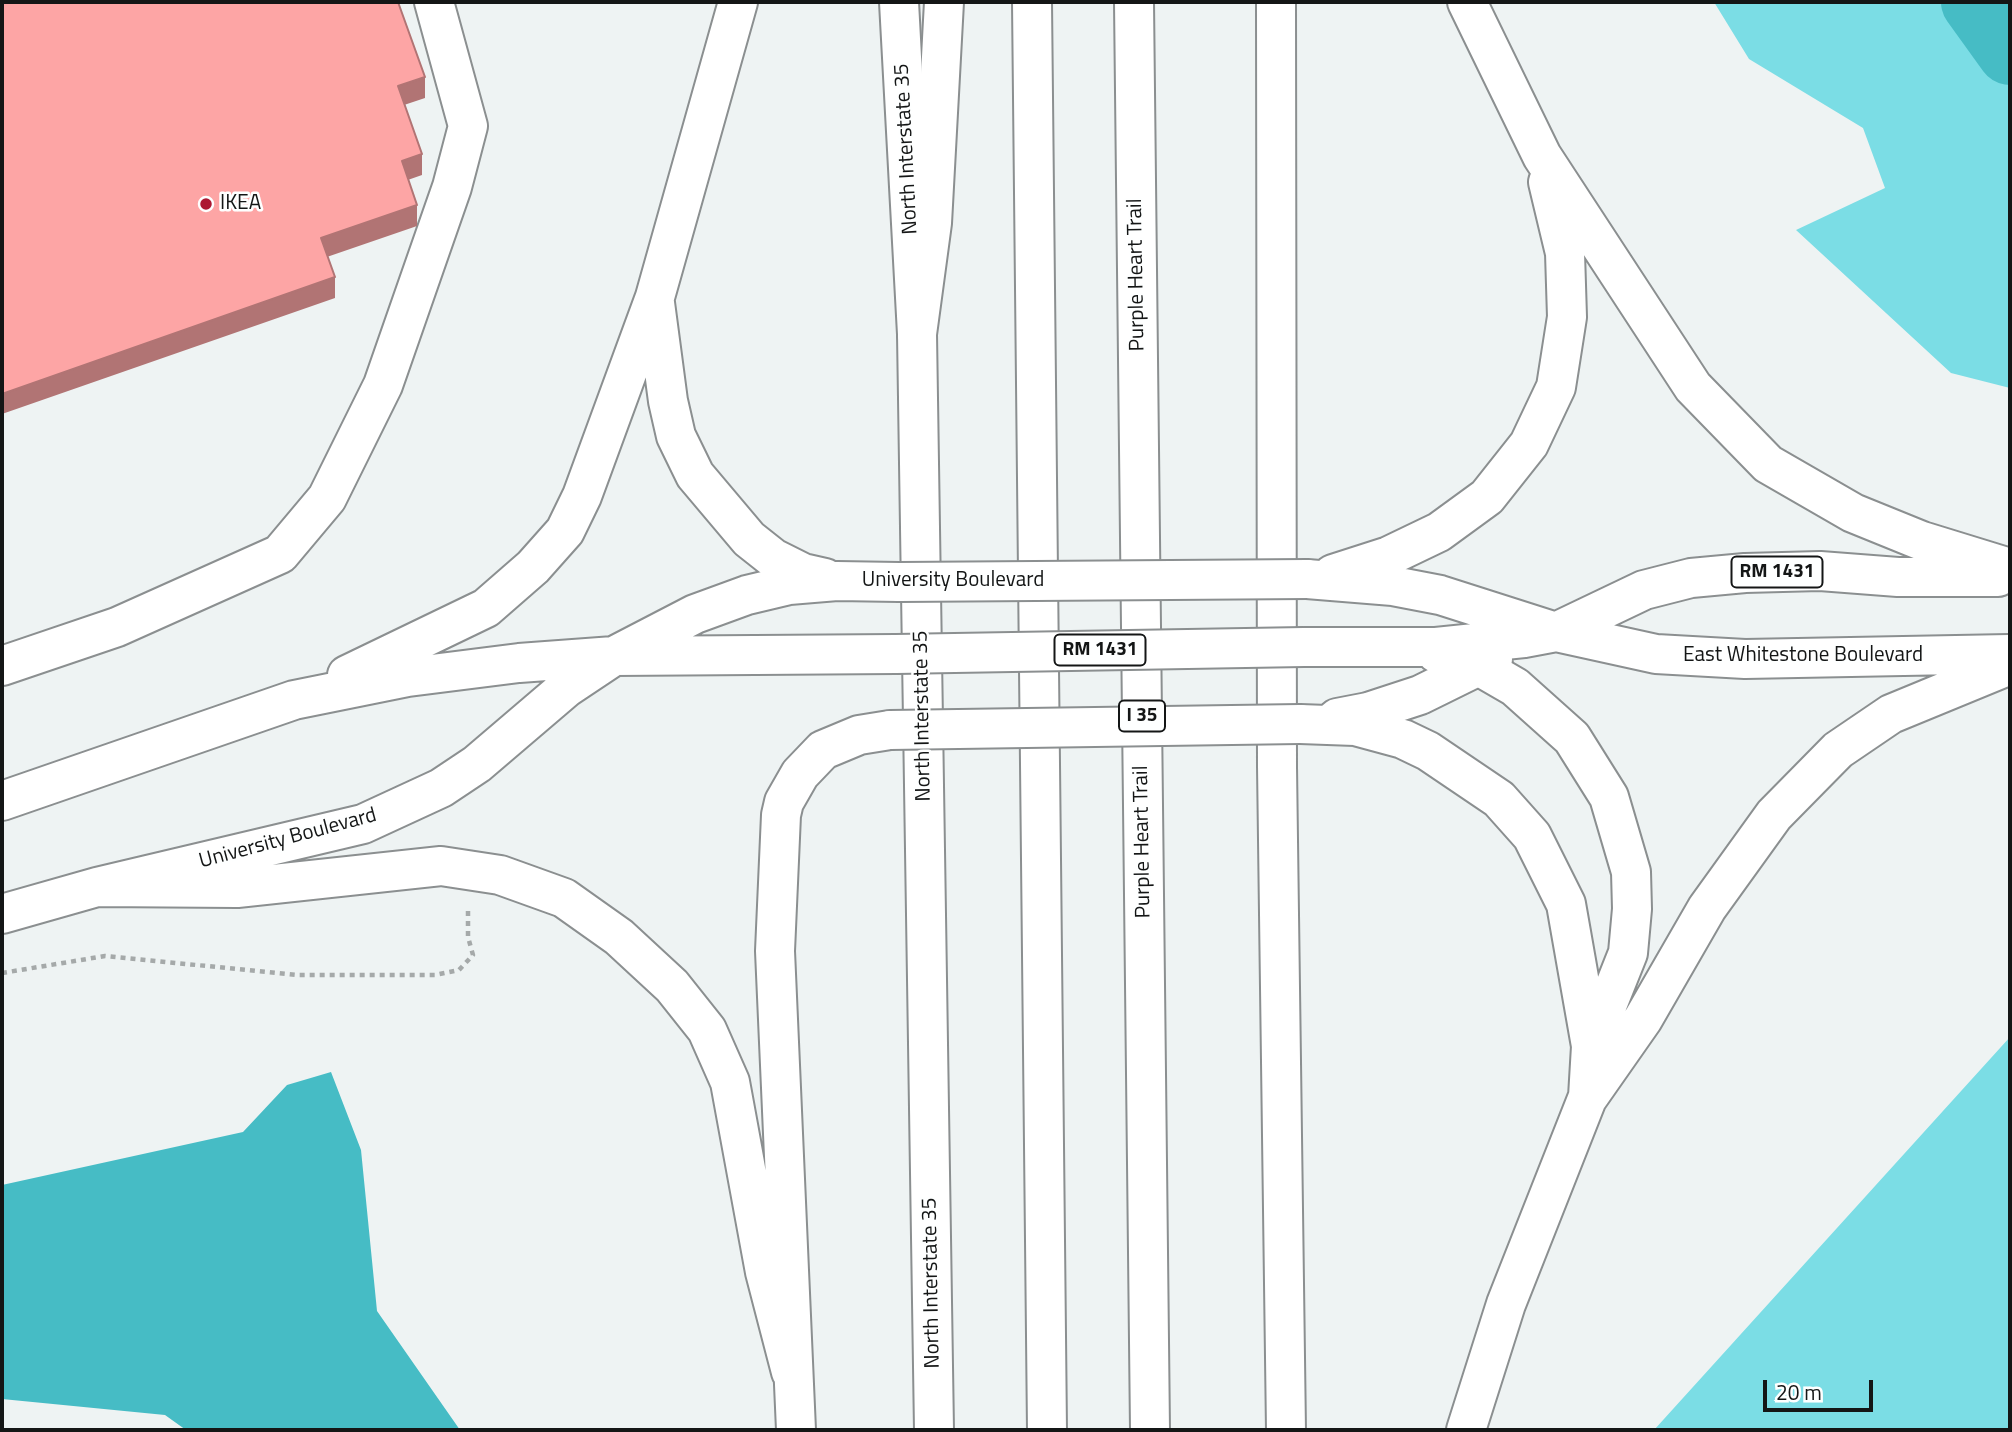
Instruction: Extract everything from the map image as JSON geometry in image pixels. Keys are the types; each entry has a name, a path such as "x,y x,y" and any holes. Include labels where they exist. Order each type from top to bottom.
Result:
{"main road":[{"path":"2,666 117,627 280,554 327,498 383,385 452,187 468,127 434,2"},
{"path":"295,700 486,608 548,552 565,531 582,496 654,297 738,2"},
{"name":"North Interstate 35","path":"900,2 917,334 934,1430"},
{"path":"917,334 932,223 944,2"},
{"path":"1032,2 1047,1430"},
{"name":"Purple Heart Trail","path":"1134,2 1150,1430"},
{"path":"1276,2 1277,766 1286,1430"},
{"path":"1467,2 1542,156 1693,387 1768,464 1853,513 1922,541 2010,568"},
{"path":"1307,579 1355,569 1439,532 1487,497 1529,444 1556,387 1567,317 1565,253 1542,156"},
{"path":"654,297 668,401 676,436 695,475 749,539 773,558 803,573 837,581"},
{"name":"East Whitestone Boulevard","path":"1304,647 1436,647 1556,632 1644,590 1690,578 1820,571 1898,577 2010,577"},
{"name":"University Boulevard","path":"2,914 97,887 363,824 458,777 566,688 614,656 695,614 747,595 789,585 837,581 1307,579"},
{"name":"East Whitestone Boulevard","path":"1307,579 1393,586 1440,594 1556,632 1656,654 1745,659 2010,654"},
{"path":"1306,724 1368,712 1409,699 1477,665 1556,632"},
{"path":"1399,646 1477,665 1515,687 1572,737 1609,797 1631,872 1632,909 1628,953 1591,1045"},
{"name":"University Boulevard","path":"2,801 295,700 447,671 614,656 1304,647"},
{"path":"1466,1430 1506,1304 1587,1099 1643,1019 1707,908 1774,815 1838,750 1891,714 2010,665"},
{"path":"796,1430 791,1372 775,951 781,815 784,802 800,774 823,750 859,735 890,730 1306,724 1355,726 1403,739 1428,751 1499,799 1532,836 1566,904 1591,1045 1587,1099"},
{"path":"97,887 237,888 442,866 500,875 564,898 619,937 671,986 707,1030 730,1082 765,1272 791,1372"}],"path":[{"path":"2,973 105,956 298,975 435,975 459,970 473,955 468,937 469,894"}],"shaded area":[{"path":"1714,2 2010,2 2010,388 1951,373 1796,230 1885,188 1863,128 1749,59"},
{"path":"2010,1037 2010,1430 1654,1430"},
{"path":"331,1072 361,1150 377,1311 460,1430 186,1430 165,1415 2,1399 2,1185 243,1132 287,1085"}],"building":[{"name":"IKEA","path":"2,2 398,2 425,77 398,86 422,154 402,161 417,205 321,238 335,277 2,394"}],"waterway":[{"path":"1974,2 2010,52"}],"place":[{"name":"IKEA","path":"206,204"}]}
